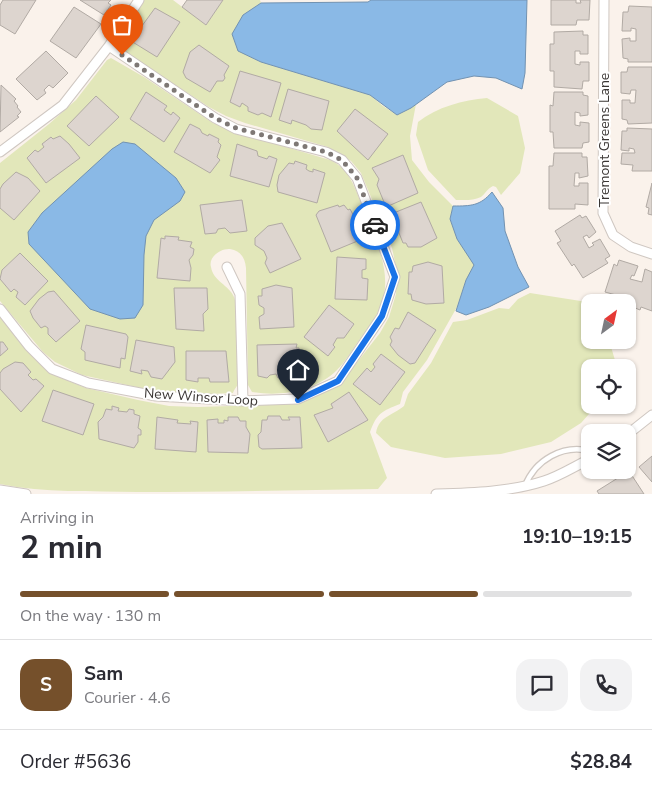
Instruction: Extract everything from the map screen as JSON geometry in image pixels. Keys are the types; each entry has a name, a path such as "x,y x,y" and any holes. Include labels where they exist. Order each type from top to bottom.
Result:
{"street":[{"path":"0,152 62,105 109,46 139,0"},
{"name":"Tremont Greens Lane","path":"604,0 603,212 613,235 631,247 652,254"},
{"name":"New Winsor Loop","path":"0,308 29,346 52,369 88,383 156,396 243,401 298,400 338,381 382,316 395,277 357,178 342,160 326,152 236,128 215,118 109,46"},
{"path":"228,267 240,294 243,401"},
{"path":"636,428 652,415"},
{"path":"436,494 475,493 525,486 546,481 581,464"},
{"path":"0,490 26,494"}],"lane":[{"path":"525,486 530,473 538,464 546,459 572,450 581,450"}],"green space":[{"path":"144,0 173,0 206,25 223,0 260,0 261,3 243,15 239,51 261,62 370,95 397,115 416,104 410,136 412,160 429,182 453,206 450,219 457,239 475,265 466,280 457,307 427,360 403,392 400,404 381,414 370,432 387,478 378,489 137,492 51,490 0,484 0,317 39,362 59,377 86,388 169,406 268,405 304,401 334,386 351,370 380,333 389,317 396,294 397,272 392,248 361,173 351,161 328,147 226,116 123,51 118,44 120,37"},
{"path":"111,58 144,77 213,123 239,133 330,160 347,174 357,193 382,257 385,288 382,303 373,321 343,363 329,377 309,388 298,391 275,394 252,392 248,385 246,268 240,253 230,249 216,254 211,263 212,272 229,289 235,302 238,369 237,386 233,393 168,394 82,375 55,362 43,352 0,301 0,163 76,100 107,60"},
{"path":"487,98 518,116 525,148 520,173 501,195 496,187 493,186 481,197 456,200 428,170 416,135 418,122 433,112 451,105"},
{"path":"530,293 581,301 581,349 612,349 615,359 581,359 581,414 589,414 581,423 551,442 501,454 445,458 391,447 376,433 383,420 404,406 408,394 431,363 453,322 467,320 499,308 509,309 518,299"}],"water":[{"path":"371,0 527,0 525,73 522,89 496,78 474,76 447,82 411,108 397,115 370,95 261,62 238,51 232,34 243,15 261,3 368,2"},
{"path":"123,142 135,144 176,178 185,192 180,201 154,220 146,236 143,305 135,318 120,319 90,309 29,244 28,232 42,213 112,149"},
{"path":"492,192 503,208 505,231 518,267 529,287 489,307 466,315 456,311 466,280 474,265 457,239 450,219 453,206 479,203"}],"building":[{"path":"3,0 36,0 15,34 0,25 0,5"},
{"path":"80,0 111,0 108,3 111,5 104,15"},
{"path":"187,0 223,0 206,25 182,7"},
{"path":"551,0 576,0 576,3 581,3 580,0 590,0 589,20 577,20 576,25 551,25"},
{"path":"629,6 652,7 652,62 628,62 628,59 623,58 622,39 630,38 630,41 636,41 636,29 631,28 631,31 622,31 623,12 628,12"},
{"path":"74,7 101,24 76,58 50,41"},
{"path":"155,8 180,22 157,57 131,41"},
{"path":"583,31 583,35 588,35 588,54 580,54 580,51 575,51 575,64 580,65 580,62 589,62 589,81 583,81 582,89 554,87 554,71 550,71 550,44 554,44 554,32"},
{"path":"199,45 229,66 223,81 217,81 210,92 186,78 183,72 190,52"},
{"path":"46,51 68,73 53,88 49,85 44,90 46,93 37,100 16,79"},
{"path":"628,67 652,67 652,123 628,124 627,120 622,119 622,100 630,100 630,103 635,103 636,90 631,90 630,94 621,93 621,72 627,72"},
{"path":"240,71 281,83 271,117 262,113 258,115 248,111 248,107 242,103 240,107 230,102"},
{"path":"1,85 16,99 14,101 21,112 17,116 19,117 0,132"},
{"path":"288,89 329,101 322,130 311,129 292,120 291,124 279,120"},
{"path":"146,92 167,106 164,110 171,115 173,112 180,118 164,142 130,119"},
{"path":"554,92 583,92 583,95 588,96 588,115 580,116 580,113 575,112 575,125 580,126 580,122 589,123 589,142 583,143 582,148 554,148 553,132 550,132 550,105 553,106"},
{"path":"96,96 119,117 89,146 67,126"},
{"path":"355,109 388,134 368,160 337,131"},
{"path":"190,124 200,129 202,133 219,139 218,142 221,145 217,157 220,160 210,173 174,152"},
{"path":"627,128 652,129 652,171 632,171 633,165 621,164 622,153 635,153 634,149 629,148 629,151 621,150 622,131 627,131"},
{"path":"60,136 80,158 46,183 27,158 35,150 38,152 44,147 42,144 51,137 53,139"},
{"path":"237,144 257,151 258,156 267,159 269,156 277,159 269,187 230,176"},
{"path":"554,153 582,153 582,157 587,157 588,176 579,178 579,173 575,173 574,186 579,186 579,183 588,183 588,205 575,204 575,209 549,209 549,166 553,166"},
{"path":"403,155 418,193 386,207 377,185 379,179 372,168"},
{"path":"295,161 307,165 306,169 309,171 313,172 313,169 325,173 317,203 278,192 279,175 289,163 294,164"},
{"path":"16,172 28,178 40,191 14,220 0,208 0,189"},
{"path":"652,183 652,215 648,214 649,208 646,207"},
{"path":"242,200 247,231 230,233 225,228 218,229 216,233 205,234 200,205"},
{"path":"421,202 437,238 421,247 408,247 406,243 403,243 398,223 391,214"},
{"path":"338,205 339,207 344,205 348,210 350,209 356,220 352,222 360,240 331,252 316,215 319,211"},
{"path":"580,215 582,218 586,216 596,232 589,238 587,235 583,237 589,248 594,245 592,243 600,239 610,256 605,259 608,263 583,278 574,264 572,266 557,243 561,241 555,231"},
{"path":"282,223 301,259 270,273 265,263 267,258 264,251 255,245 255,238 268,226"},
{"path":"165,236 179,237 178,240 192,242 190,247 194,249 193,255 189,260 191,268 190,281 157,278 161,238 165,239"},
{"path":"20,253 48,281 25,305 16,297 18,292 14,289 11,292 0,279 2,270"},
{"path":"337,257 366,259 366,269 362,270 362,278 368,279 367,300 335,299"},
{"path":"619,260 638,266 634,276 632,275 630,279 642,282 645,269 652,272 652,311 641,307 640,310 636,308 636,294 612,294 605,292 614,264 617,266"},
{"path":"428,262 442,266 444,303 426,304 412,300 411,294 408,294 409,272 412,272 413,266"},
{"path":"276,285 292,288 294,327 260,329 259,317 264,314 264,308 259,305 258,296 262,296 262,289"},
{"path":"174,288 207,288 208,309 203,314 204,331 176,329"},
{"path":"54,291 80,321 56,342 48,334 48,328 45,326 41,328 30,311 39,299 48,292"},
{"path":"329,305 354,324 344,338 337,338 333,345 335,347 328,356 304,337"},
{"path":"408,312 436,330 415,363 410,364 398,355 390,345 392,341 390,337 395,328 399,329"},
{"path":"86,325 126,334 128,337 125,359 121,358 120,368 85,360 85,352 81,349"},
{"path":"136,340 174,347 175,362 162,379 151,377 148,371 141,370 142,374 130,371"},
{"path":"0,342 3,342 8,349 0,356"},
{"path":"297,344 296,348 299,348 300,359 297,372 290,378 278,378 276,374 270,375 267,378 258,376 257,345"},
{"path":"186,351 226,351 229,382 210,382 209,378 198,378 198,382 186,380"},
{"path":"381,354 405,372 380,405 353,384 367,368 371,372 375,367 373,364"},
{"path":"15,362 23,363 31,372 28,375 44,386 21,412 0,389 0,373"},
{"path":"53,390 94,404 83,435 42,421"},
{"path":"349,392 368,420 328,442 314,415 333,408 331,404"},
{"path":"112,406 119,408 118,411 127,412 129,409 134,410 134,414 140,416 138,428 141,430 141,435 138,435 138,442 134,448 99,439 98,422 103,417 106,409 112,410"},
{"path":"268,416 280,416 282,420 290,420 288,417 300,417 302,448 262,449 259,447 258,435 261,432 262,420 267,420"},
{"path":"157,417 178,420 177,423 191,424 190,421 198,422 196,452 155,449"},
{"path":"228,417 238,417 240,421 246,421 246,427 250,434 248,453 208,452 207,420 218,419 218,423 224,423 224,420 228,421"},
{"path":"652,456 652,482 639,467"},
{"path":"616,479 634,479 644,494 599,494 597,491"}],"way so far":[{"path":"122,55 215,118 236,128 326,152 342,160 357,178 375,225"}],"route":[{"path":"298,400 338,381 382,316 395,277 375,225"}]}
